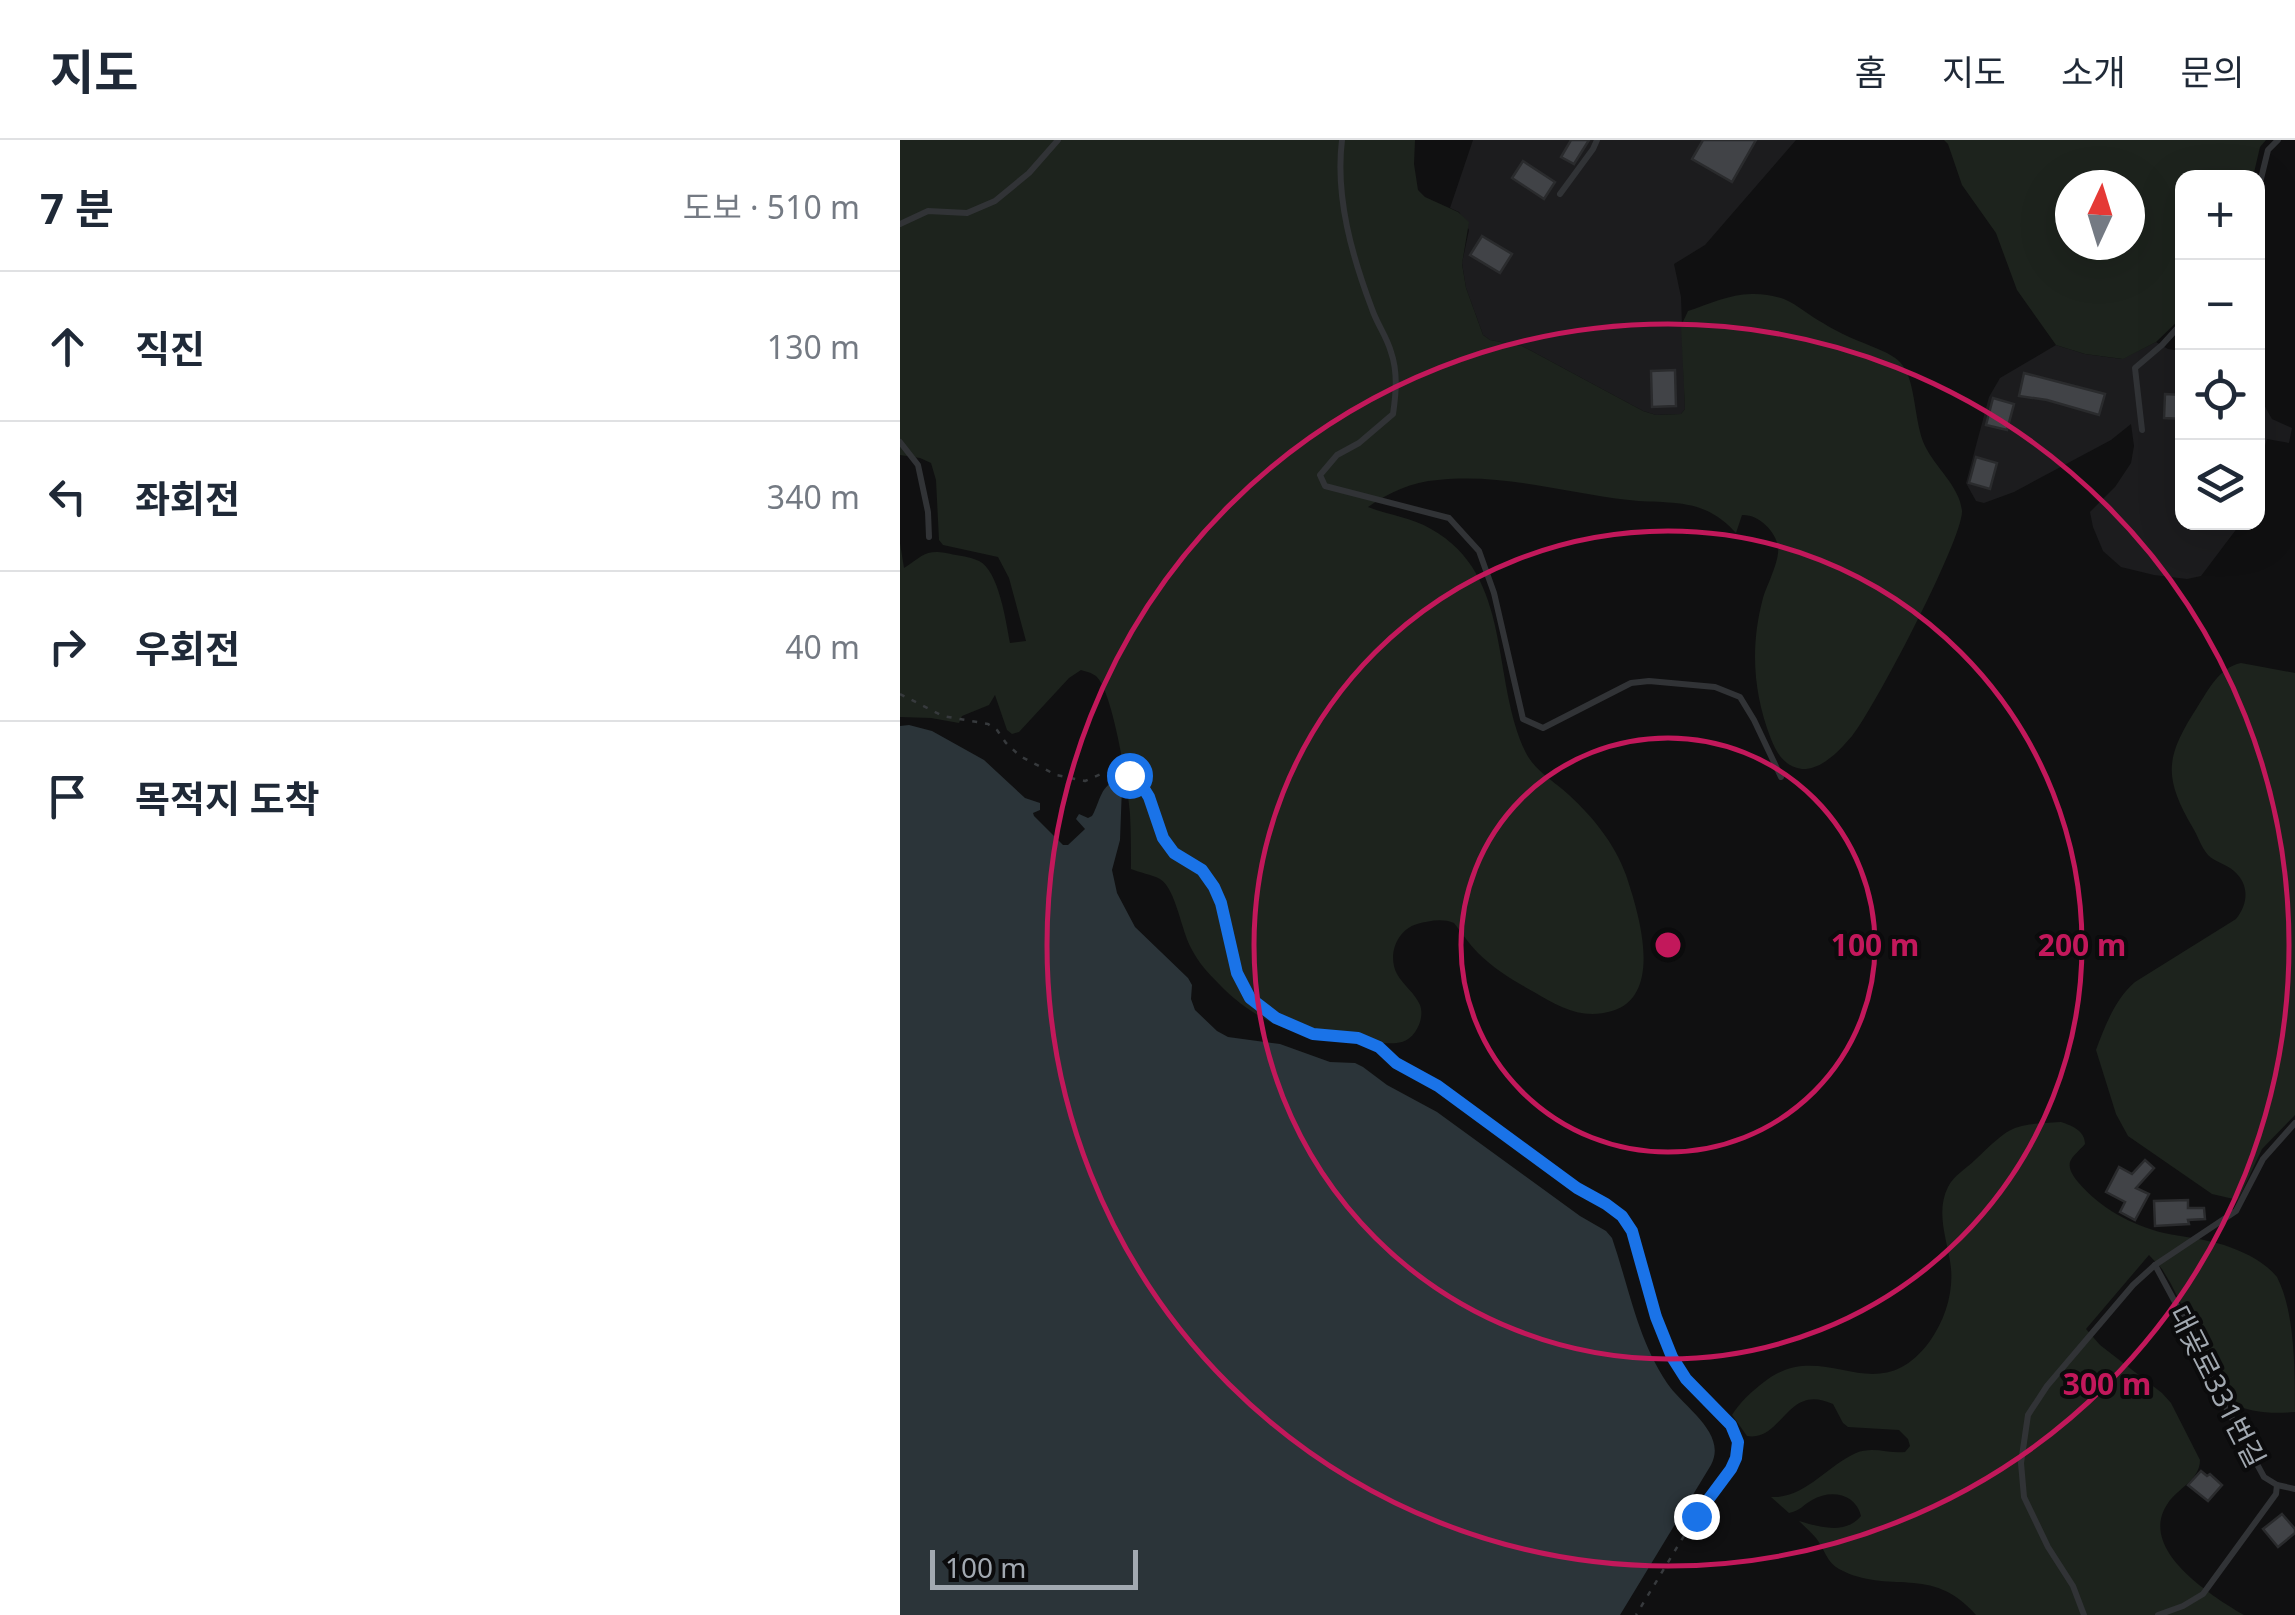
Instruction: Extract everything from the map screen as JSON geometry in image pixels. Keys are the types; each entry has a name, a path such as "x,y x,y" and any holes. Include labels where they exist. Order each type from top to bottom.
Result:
{"lane":[{"path":"900,224 928,211 967,213 995,201 1029,173 1058,140"},
{"path":"1342,140 1339,172 1351,244 1372,310 1392,352 1397,390 1393,414 1360,443 1337,456 1320,474 1325,486 1449,518 1480,550 1494,593 1522,718 1543,728 1631,683 1715,687 1740,697 1781,777"},
{"path":"1560,194 1597,140"},
{"path":"2263,170 2268,150 2278,140"},
{"path":"2142,430 2135,368 2175,331"},
{"path":"900,442 918,465 929,538"},
{"path":"2084,1615 2073,1586 2048,1547 2024,1497 2021,1463 2028,1415 2057,1374 2133,1285 2155,1265 2236,1212 2263,1159 2295,1122"},
{"name":"대곶로331번길","path":"2155,1265 2264,1477 2278,1486 2295,1489"},
{"path":"2158,1615 2203,1594 2278,1486"}],"path":[{"path":"900,694 943,716 988,724 1020,756 1056,775 1085,781 1103,773 1129,775 1149,797 1163,838 1174,853 1202,870 1214,887 1237,973 1250,998 1276,1018 1313,1034 1358,1038 1379,1047 1396,1063 1438,1086 1577,1188 1622,1216 1632,1231 1656,1317 1672,1357 1686,1379 1731,1425 1738,1442 1731,1469 1696,1516 1636,1615"}],"shaded area":[{"path":"900,140 1415,140 1418,190 1469,222 1462,264 1483,335 1522,346 1643,411 1681,414 1685,409 1681,326 1688,311 1737,295 1762,294 1784,299 1836,331 1901,363 1910,382 1925,446 1952,485 1962,511 1948,554 1915,625 1863,720 1836,753 1809,768 1791,766 1779,755 1760,704 1756,634 1778,552 1774,535 1760,520 1742,515 1736,533 1714,514 1687,505 1487,479 1419,483 1368,507 1431,529 1457,549 1476,573 1488,601 1515,724 1526,753 1595,822 1626,875 1643,950 1638,988 1628,1002 1612,1011 1591,1014 1562,1007 1491,964 1454,923 1436,920 1410,927 1399,937 1394,951 1397,974 1421,1010 1418,1027 1407,1040 1356,1042 1292,1031 1254,1013 1219,984 1191,948 1166,884 1131,869 1130,814 1123,763 1114,719 1096,676 1081,670 1069,678 1019,732 1012,734 995,695 989,705 962,716 959,723 900,717 900,543 904,568 933,552 979,561 997,586 1010,643 1026,641 1009,578 998,557 943,545 939,540 936,480 931,463 900,455"},
{"path":"1473,140 1796,140 1705,245 1674,264 1681,297 1685,409 1681,414 1643,411 1522,346 1483,335 1466,288 1462,263 1469,230 1459,212 1450,208"},
{"path":"1944,140 2266,140 2260,147 2255,170 2175,170 2175,324 2156,342 2123,359 2056,345 2017,290 1996,233 1962,185"},
{"path":"2156,342 2175,350 2175,530 2236,530 2201,576 2187,579 2121,567 2103,551 2090,512 2115,487 2131,463 2131,424 2111,440 2014,492 1984,503 1976,501 1966,483 1989,397 2000,378 2056,345 2122,359"},
{"path":"2265,407 2272,419 2292,428 2289,443 2267,439 2265,446"},
{"path":"2241,663 2295,673 2295,1115 2262,1149 2238,1200 2212,1194 2128,1136 2116,1114 2096,1050 2111,1013 2135,982 2236,919 2243,907 2243,882 2203,849 2176,794 2172,766 2179,739 2211,686 2227,669"},
{"path":"900,726 932,731 984,760 1025,798 1040,803 1034,816 1063,845 1085,829 1076,819 1079,814 1092,816 1105,788 1120,782 1120,840 1112,870 1117,893 1135,927 1188,978 1195,1010 1217,1031 1228,1037 1280,1044 1330,1062 1363,1067 1437,1112 1612,1238 1648,1348 1667,1383 1709,1431 1715,1453 1620,1615 900,1615"},
{"path":"2061,1122 2083,1136 2085,1144 2070,1167 2096,1200 2140,1225 2231,1247 2272,1271 2283,1291 2293,1342 2295,1412 2261,1412 2230,1402 2171,1284 2149,1255 2086,1329 2171,1403 2200,1460 2193,1478 2168,1503 2161,1520 2162,1537 2182,1569 2244,1615 1976,1615 1943,1590 1857,1577 1835,1566 1799,1521 1832,1528 1848,1526 1861,1516 1854,1503 1842,1496 1827,1495 1789,1513 1771,1497 1794,1493 1856,1453 1905,1452 1910,1446 1908,1439 1899,1430 1848,1427 1833,1404 1817,1399 1795,1406 1759,1435 1747,1436 1732,1415 1755,1389 1786,1369 1829,1367 1869,1374 1889,1372 1910,1362 1930,1341 1948,1303 1951,1272 1942,1215 1944,1196 1951,1183 2013,1129"}],"building":[{"path":"1571,140 1589,140 1574,164 1561,157"},
{"path":"1703,140 1756,140 1732,182 1692,159"},
{"path":"1523,161 1555,182 1544,199 1512,178"},
{"path":"1482,236 1512,254 1500,273 1470,255"},
{"path":"1675,370 1676,406 1652,407 1651,371"},
{"path":"2024,373 2105,394 2099,415 2019,396"},
{"path":"2165,394 2175,395 2175,419 2164,418"},
{"path":"1993,398 2014,404 2007,430 1986,425"},
{"path":"1976,457 1997,463 1990,489 1969,483"},
{"path":"2145,1160 2154,1168 2136,1188 2149,1194 2135,1220 2120,1212 2125,1202 2106,1192 2119,1167 2132,1174"},
{"path":"2188,1200 2188,1208 2204,1208 2205,1219 2155,1226 2154,1201"},
{"path":"2201,1471 2222,1485 2208,1501 2188,1485"},
{"path":"2282,1514 2295,1533 2278,1547 2263,1529"}],"route":[{"path":"1129,775 1149,797 1163,838 1174,853 1202,870 1214,887 1237,973 1250,998 1276,1018 1313,1034 1358,1038 1379,1047 1396,1063 1438,1086 1577,1188 1622,1216 1632,1231 1656,1317 1672,1357 1686,1379 1731,1425 1738,1442 1731,1469 1696,1516"}]}
